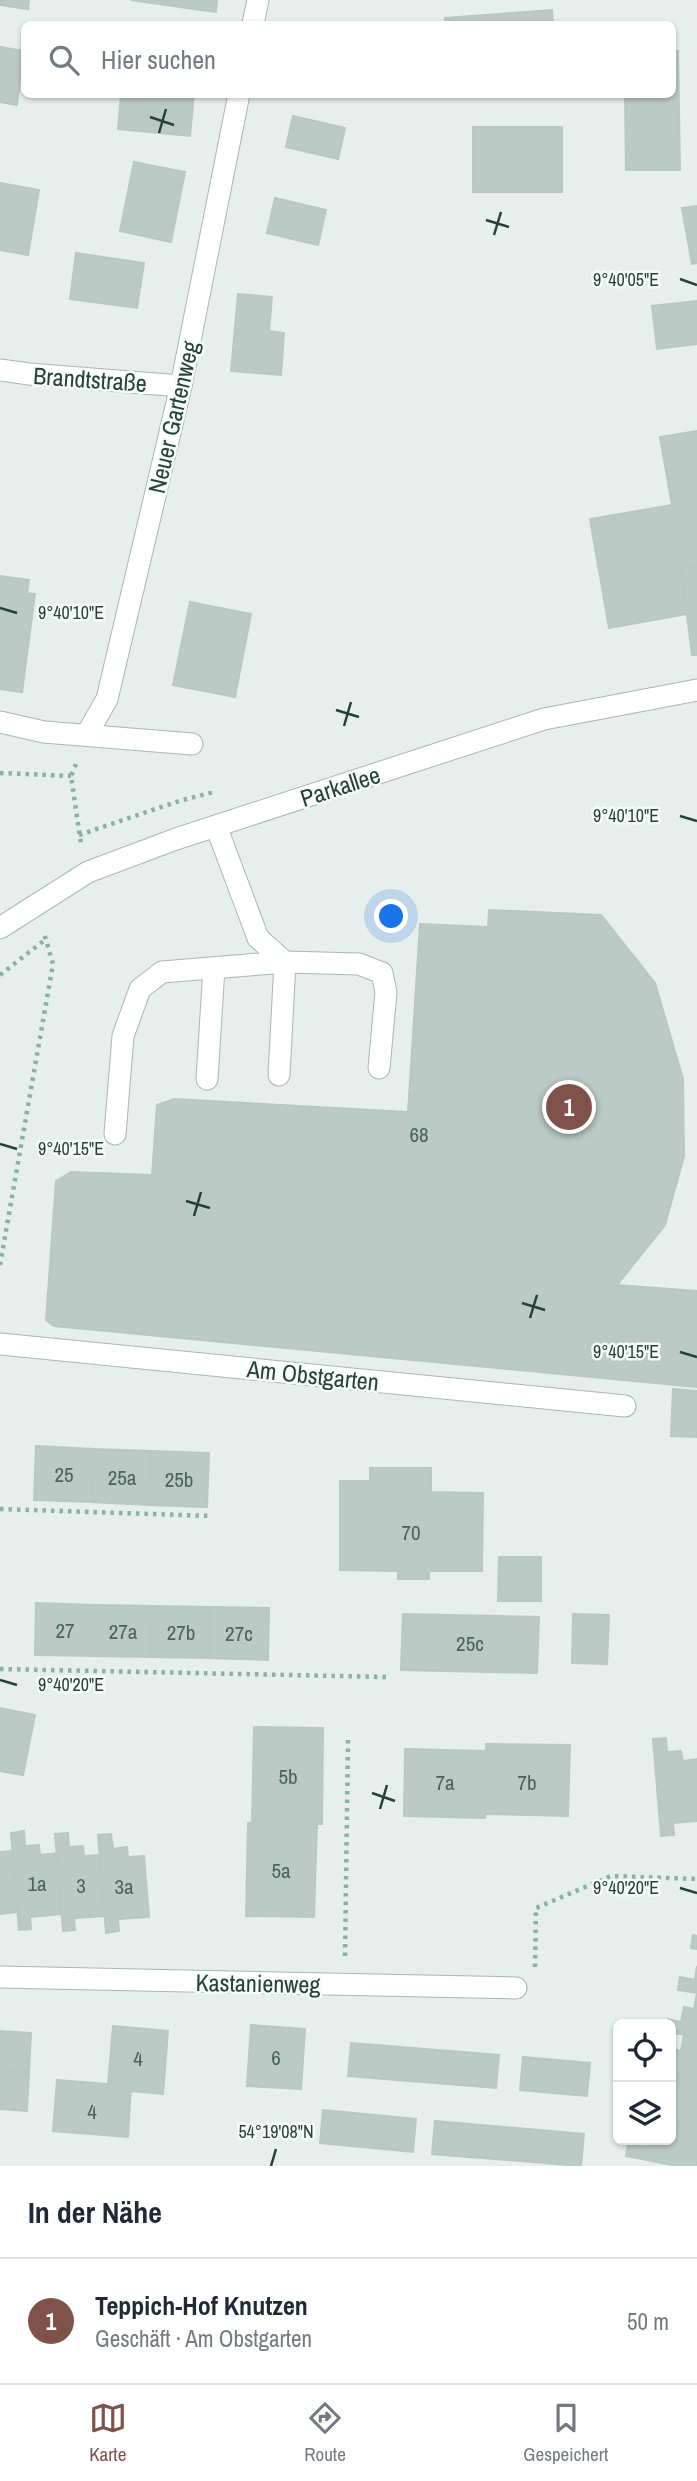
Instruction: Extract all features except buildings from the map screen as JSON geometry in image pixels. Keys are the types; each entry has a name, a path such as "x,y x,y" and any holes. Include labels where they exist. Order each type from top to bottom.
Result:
{"street":[{"path":"254,21 258,0"},
{"name":"Neuer Gartenweg","path":"87,734 107,699 181,386 238,98"},
{"name":"Brandtstraße","path":"0,370 181,386"},
{"name":"Parkallee","path":"0,928 88,872 216,826 544,719 697,690"},
{"path":"0,722 44,732 192,744"},
{"path":"216,826 258,938 285,962"},
{"path":"279,1075 285,962"},
{"path":"115,1134 123,1036 140,989 162,972 285,962 359,964 382,973 386,992 379,1068"},
{"path":"207,1079 214,968"},
{"name":"Am Obstgarten","path":"0,1344 625,1406"},
{"name":"Kastanienweg","path":"0,1977 516,1989"}],"path":[{"path":"0,774 71,776 79,835 88,872"},
{"path":"0,1265 53,964 36,905"},
{"path":"0,975 46,939"},
{"path":"0,1508 212,1516"},
{"path":"0,1669 386,1677"},
{"path":"344,1985 348,1737"},
{"path":"516,1989 534,1989 537,1908 611,1876 697,1879"}],"place":[{"name":"Teppich-Hof Knutzen","path":"569,1107"}]}
